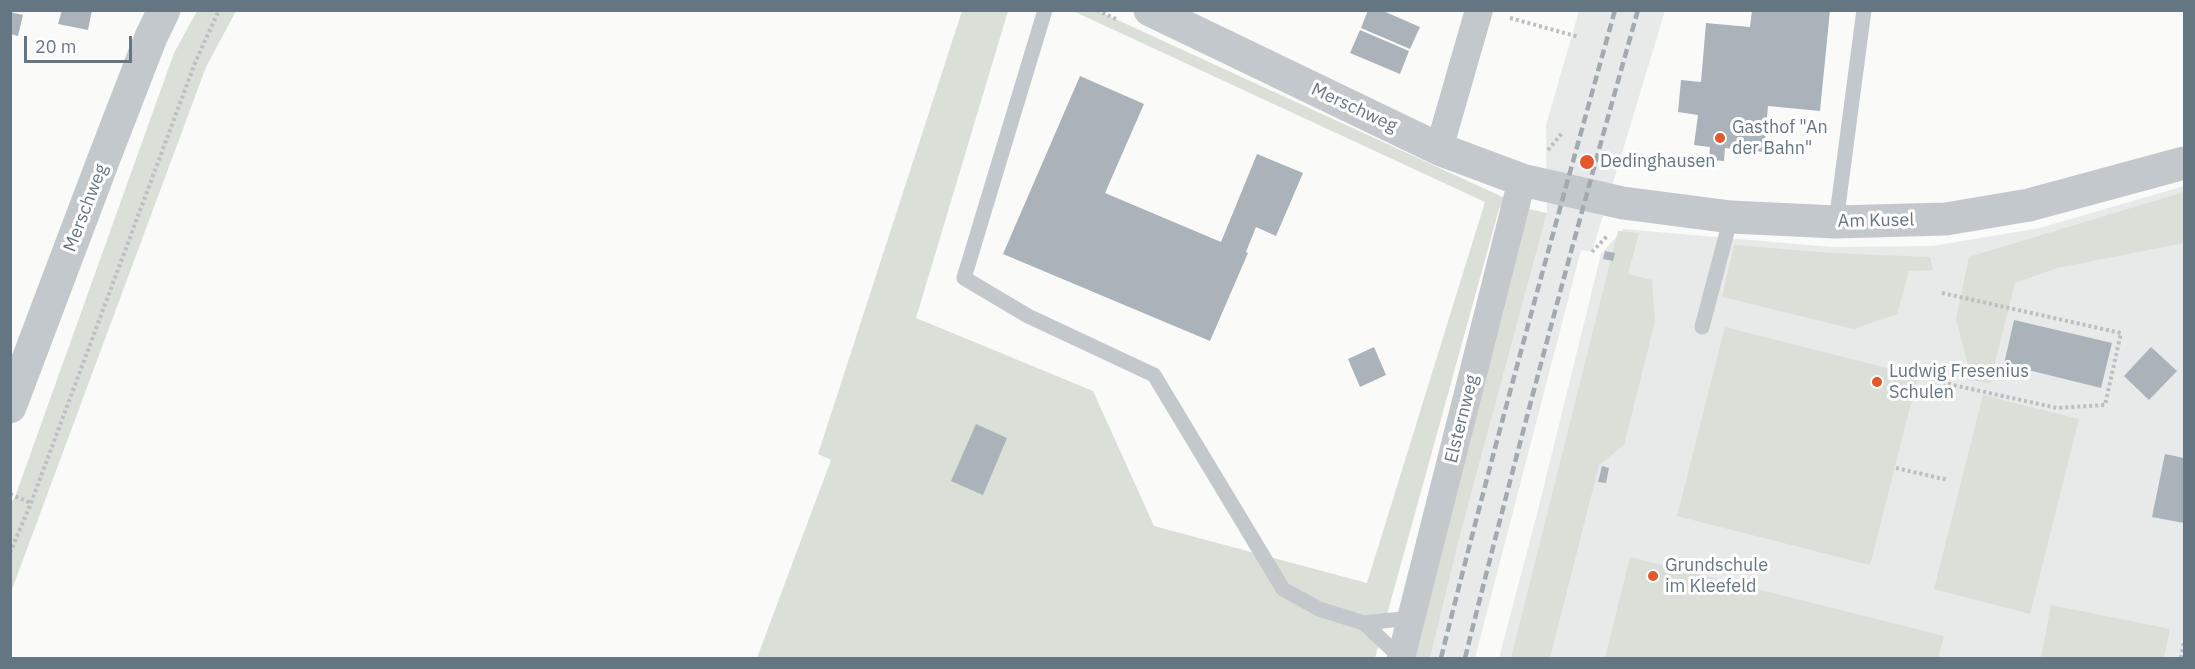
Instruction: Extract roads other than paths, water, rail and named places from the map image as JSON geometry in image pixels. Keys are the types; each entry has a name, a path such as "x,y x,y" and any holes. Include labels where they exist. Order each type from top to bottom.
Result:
{"street":[{"name":"Merschweg","path":"10,407 111,141 164,10"},
{"name":"Merschweg","path":"1150,10 1439,148 1522,180 1564,191"},
{"path":"1439,148 1491,13"},
{"name":"Am Kusel","path":"1564,191 1623,203 1731,217 1836,222 1946,219 2029,205 2184,163"},
{"name":"Elsternweg","path":"1401,658 1522,180"}],"lane":[{"path":"1045,10 964,278 1028,316 1154,375 1283,589 1319,609 1364,623 1411,618"},
{"path":"1836,222 1864,10"},
{"path":"1702,327 1731,217"},
{"path":"1364,623 1401,658"}],"railway":[{"path":"1441,658 1504,415 1615,10"},
{"path":"1465,658 1549,334 1638,10"}],"place":[{"name":"Gasthof \"An der Bahn\"","path":"1720,138"},
{"name":"Dedinghausen","path":"1587,162"},
{"name":"Ludwig Fresenius Schulen","path":"1877,382"},
{"name":"Grundschule im Kleefeld","path":"1653,576"}]}
